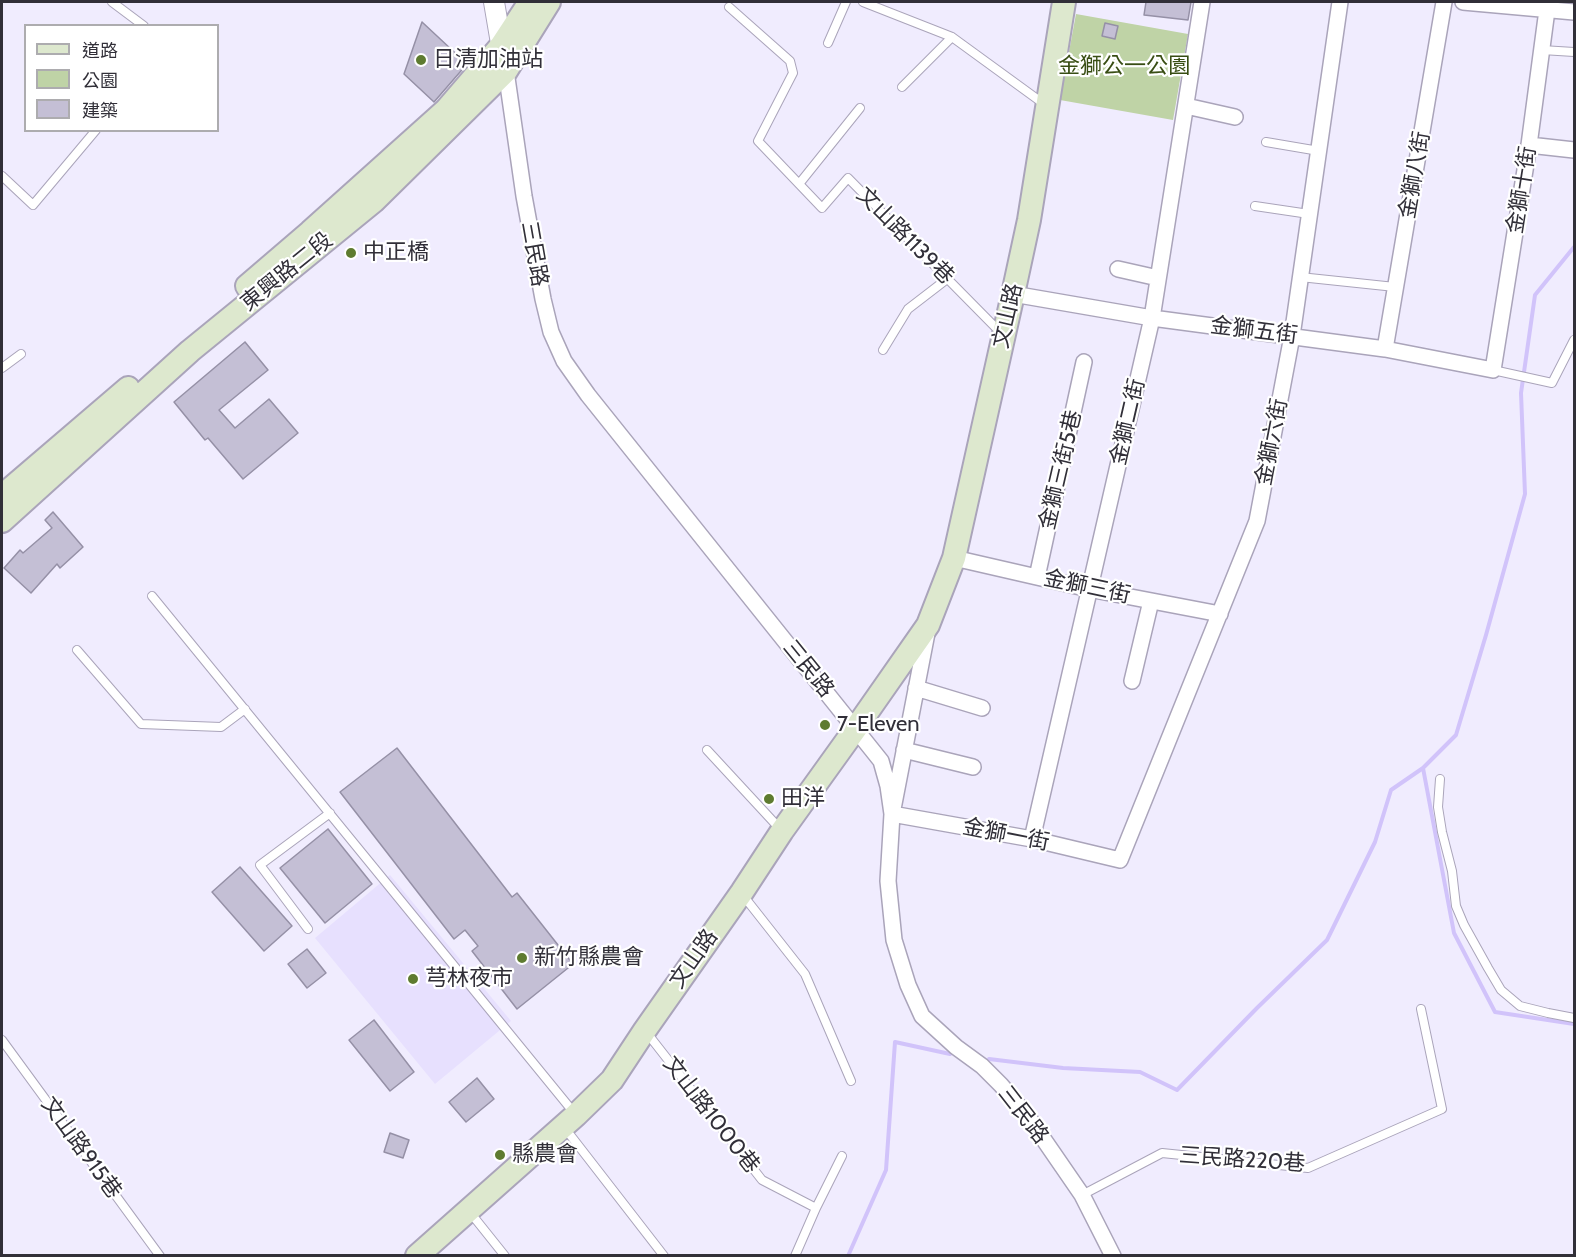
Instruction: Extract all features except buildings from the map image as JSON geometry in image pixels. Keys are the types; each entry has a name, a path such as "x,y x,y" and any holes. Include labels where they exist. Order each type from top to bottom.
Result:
{"main road":[{"name":"東興路二段","path":"2,512 446,110 501,46 530,2"},
{"name":"東興路二段","path":"2,512 147,386 374,201 506,71 549,2"},
{"name":"文山路","path":"417,1256 612,1080 782,831 928,625 954,558 1004,336 1029,220 1064,2"}],"street":[{"path":"494,2 506,71"},
{"name":"金獅二街","path":"1032,839 1152,318 1202,2"},
{"name":"金獅六街","path":"1120,860 1257,521 1292,336 1340,2"},
{"name":"金獅八街","path":"1385,349 1444,2"},
{"path":"1463,2 1575,12"},
{"name":"金獅十街","path":"1493,370 1529,145 1547,10"},
{"name":"三民路","path":"506,71 524,196 543,299 551,332 564,361 595,404 881,761 892,814 888,881 894,940 908,985 922,1016 1001,1085 1029,1119 1082,1195 1113,1256"},
{"path":"1186,106 1235,117"},
{"path":"1529,145 1575,150"},
{"path":"1118,269 1158,278"},
{"name":"金獅五街","path":"1013,294 1152,318 1385,349 1493,370"},
{"name":"金獅三街5巷","path":"1037,577 1084,362"},
{"name":"金獅三街","path":"954,558 1089,589 1220,614"},
{"path":"1132,681 1151,601"},
{"name":"文山路","path":"892,814 928,625"},
{"path":"916,688 982,708"},
{"path":"904,750 973,767"},
{"name":"金獅一街","path":"892,814 1032,839 1120,860"}],"lane":[{"path":"112,2 141,24"},
{"path":"828,42 846,2"},
{"path":"863,2 952,37 1047,107"},
{"name":"文山路1139巷","path":"729,6 790,61 793,73 758,141 822,208 848,178 1004,336"},
{"path":"902,87 952,37"},
{"path":"1542,50 1575,52"},
{"path":"800,184 860,108"},
{"path":"2,176 33,205 94,132"},
{"path":"1266,142 1318,151"},
{"path":"1255,206 1309,214"},
{"path":"1300,276 1395,287"},
{"path":"883,350 908,309 947,279"},
{"path":"1493,370 1552,383 1575,340"},
{"path":"2,368 21,354"},
{"path":"152,596 330,813 570,1120 664,1256"},
{"path":"77,650 141,724 221,727 245,709"},
{"path":"706,750 782,831"},
{"path":"1440,779 1438,807 1452,870 1456,906 1492,975 1501,990 1520,1006 1575,1018"},
{"path":"308,929 260,865 330,813"},
{"path":"742,892 805,974 851,1081"},
{"name":"三民路220巷","path":"1082,1195 1162,1153 1308,1168 1442,1109 1421,1009"},
{"name":"文山路1000巷","path":"645,1030 762,1180 816,1208"},
{"name":"文山路915巷","path":"2,1040 160,1256"},
{"path":"795,1256 842,1156"},
{"path":"468,1210 504,1256"}],"shaded area":[{"name":"芎林夜市","path":"390,875 511,1021 435,1084 315,938"}],"green space":[{"name":"金獅公一公園","path":"1076,14 1188,34 1173,120 1060,100"}],"waterway":[{"path":"1574,247 1535,295 1521,393 1525,494 1456,735 1423,768 1454,933 1495,1012 1574,1024"},
{"path":"989,1059 1063,1068 1140,1072 1177,1090 1327,940 1375,842 1391,790 1423,768"},
{"path":"848,1256 886,1170 895,1042 950,1054"}],"place":[{"name":"日清加油站","path":"421,60"},
{"name":"中正橋","path":"351,253"},
{"name":"7-Eleven","path":"825,725"},
{"name":"田洋","path":"769,799"},
{"name":"新竹縣農會","path":"522,958"},
{"name":"芎林夜市","path":"413,979"},
{"name":"縣農會","path":"500,1155"}]}
